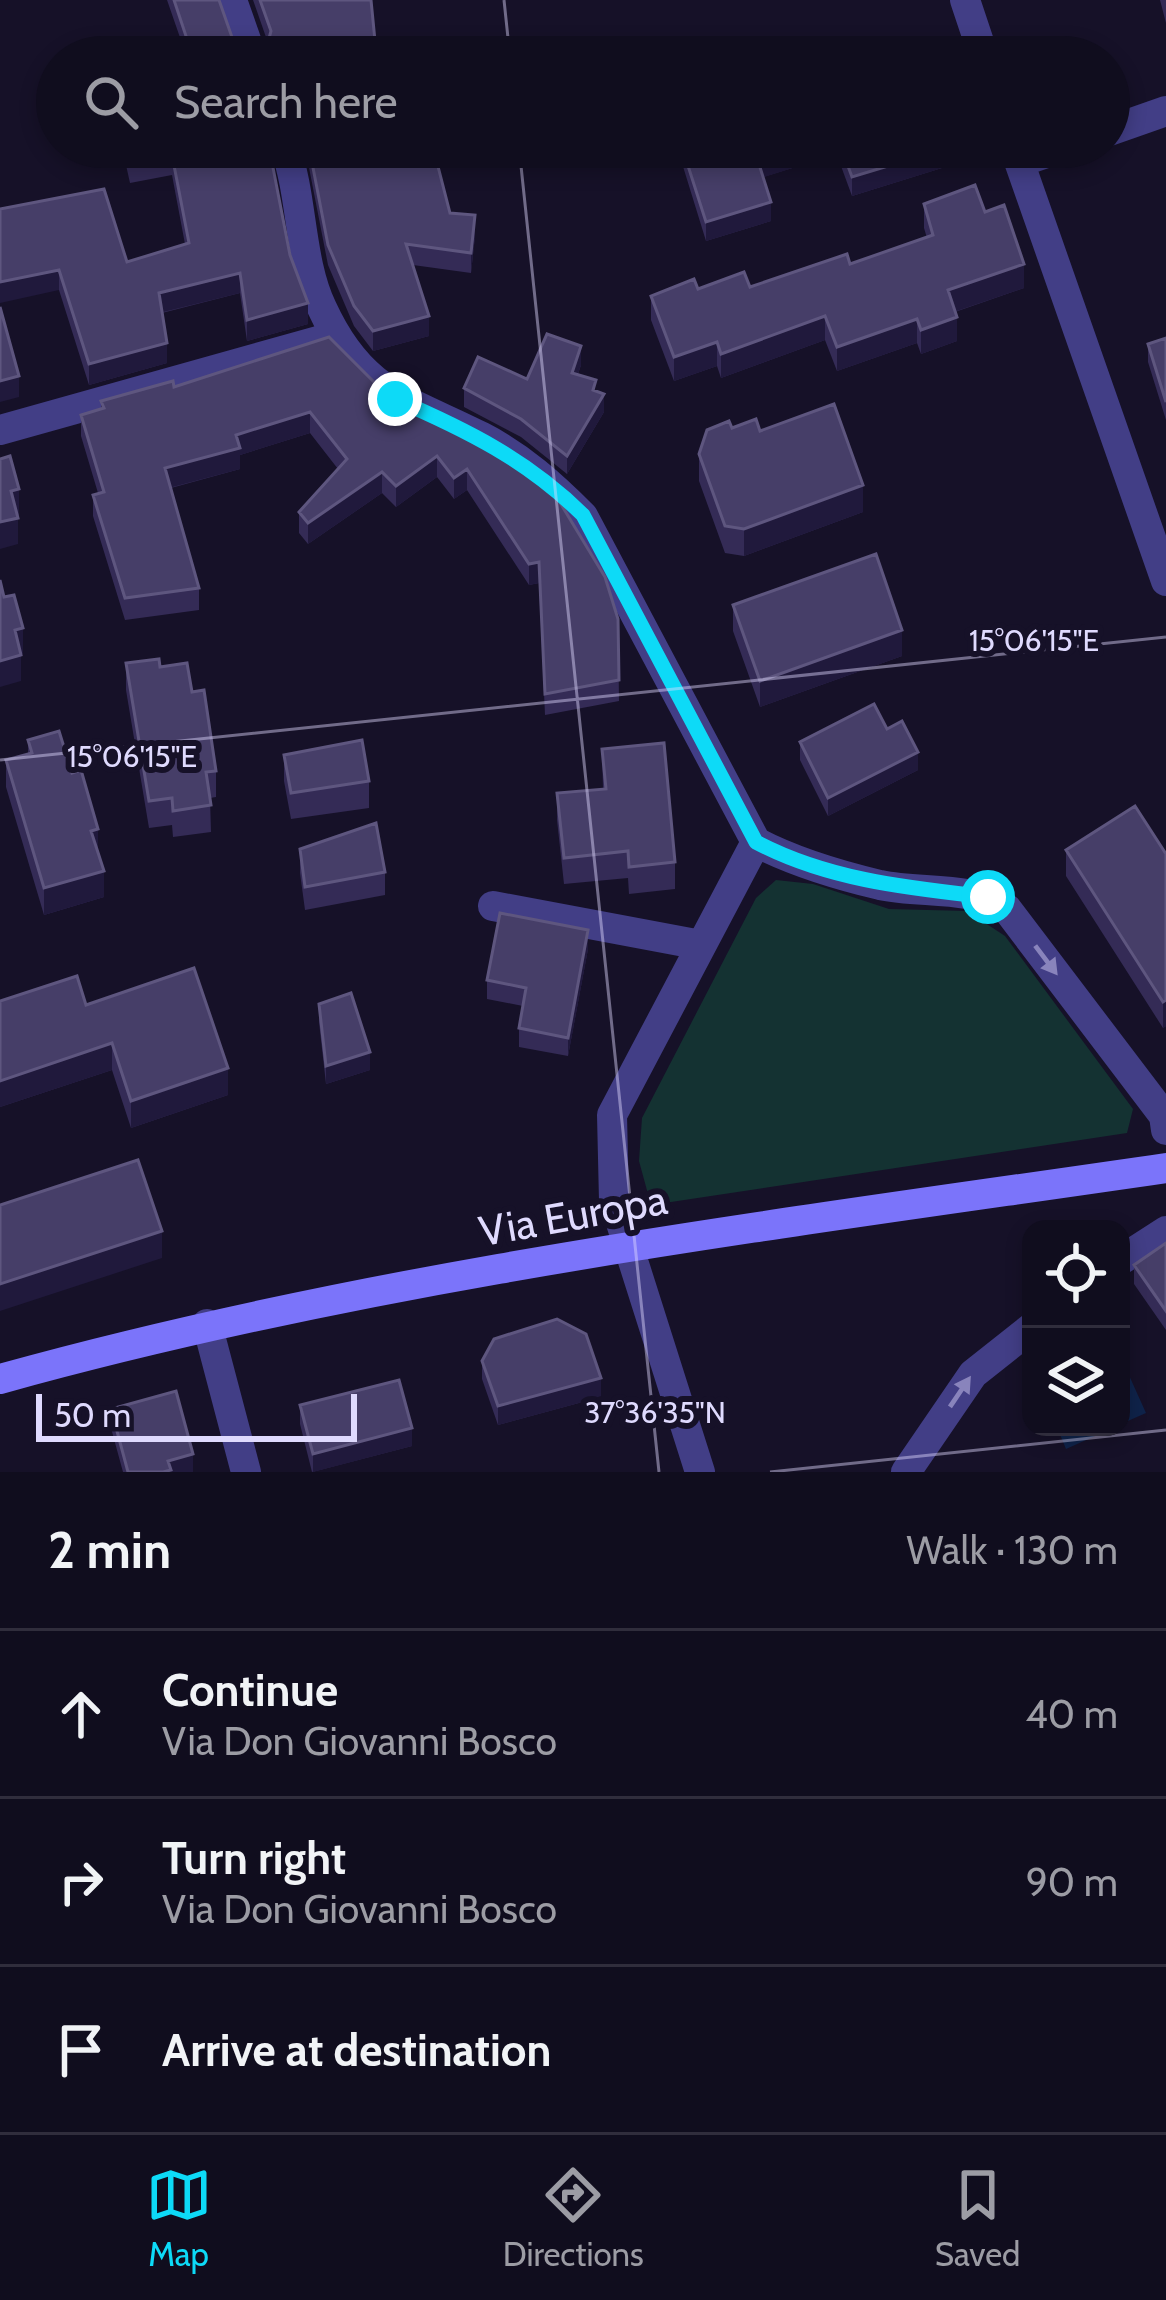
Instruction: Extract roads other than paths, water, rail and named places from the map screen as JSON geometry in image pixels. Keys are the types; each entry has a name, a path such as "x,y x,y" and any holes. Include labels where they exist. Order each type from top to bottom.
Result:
{"street":[{"path":"232,0 245,36"},
{"path":"965,0 977,36"},
{"path":"1130,124 1166,111"},
{"path":"290,168 319,303 336,336 395,399 484,438 544,476 583,515 756,842 783,856 883,885 988,897 1007,909 1164,1116 1166,1130"},
{"path":"1022,168 1166,581"},
{"path":"0,430 336,336"},
{"path":"700,1472 614,1201 612,1115 756,842"},
{"path":"494,906 701,945"},
{"name":"Via Europa","path":"0,1378 207,1324 628,1246 1166,1168"},
{"path":"1130,1254 1166,1231"},
{"path":"207,1324 246,1472"},
{"path":"906,1472 973,1374 1022,1335"}],"water":[{"path":"1130,1378 1146,1413 1130,1420"},
{"path":"1061,1436 1095,1436 1066,1449"}]}
